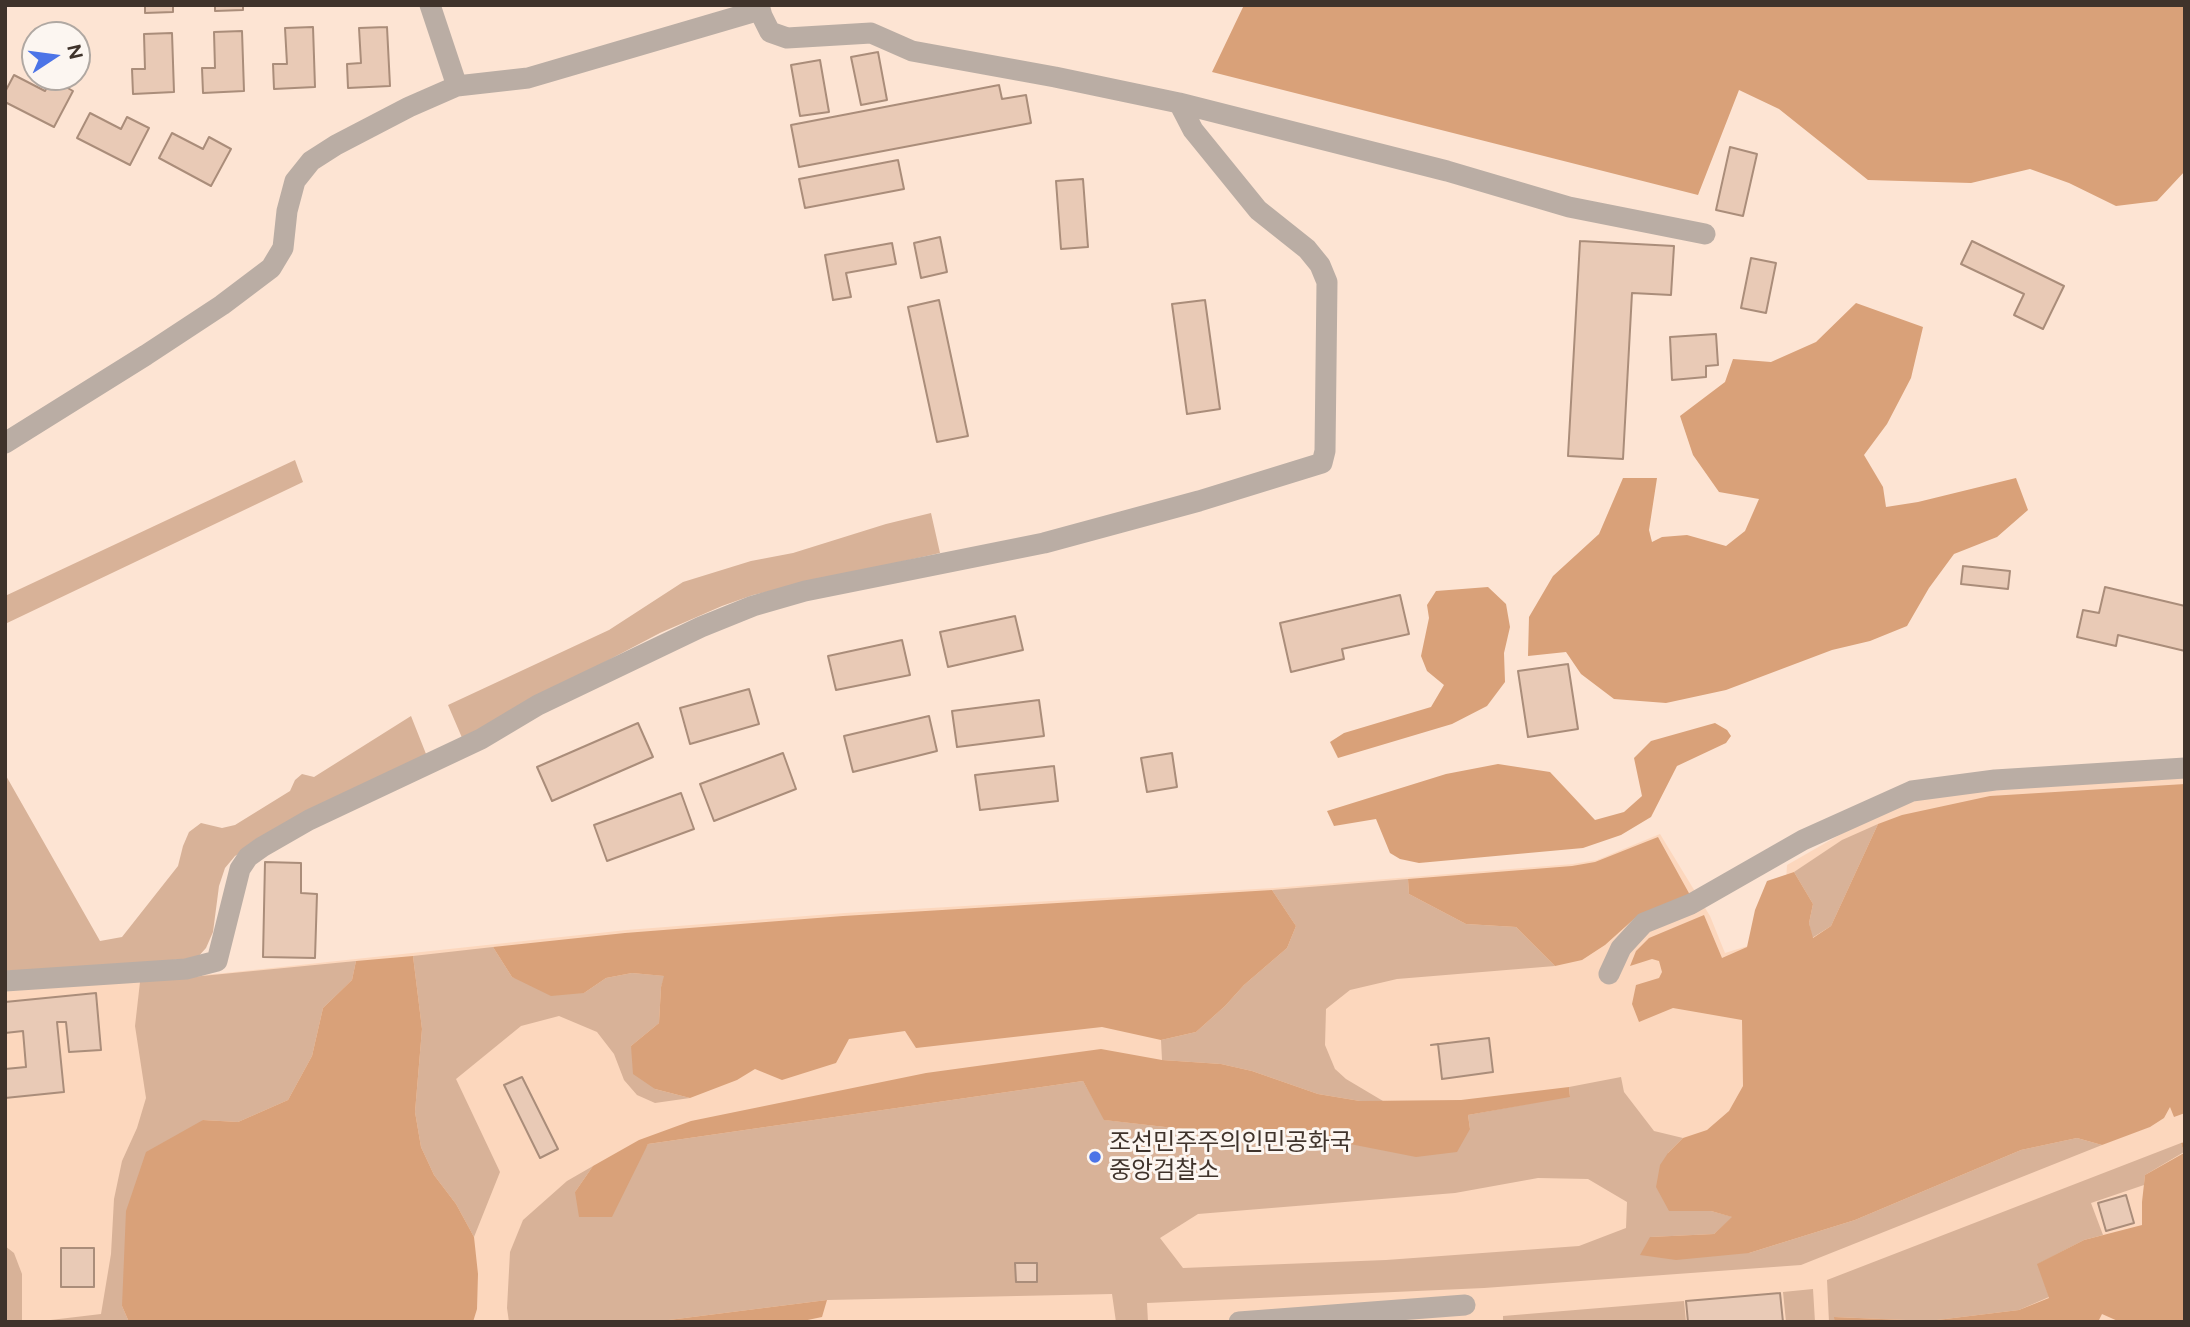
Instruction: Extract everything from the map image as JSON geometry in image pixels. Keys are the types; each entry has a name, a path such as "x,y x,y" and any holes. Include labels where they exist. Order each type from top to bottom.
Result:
{"street":[{"path":"430,5 457,86"},
{"path":"5,443 146,355 222,305 271,268 283,248 286,211 295,181 311,161 336,145 457,86 528,78 759,8 771,32 787,38 871,33 912,51 1055,76 1179,103 1447,171 1569,207 1705,234"},
{"path":"5,981 187,969 217,961 240,869 248,857 262,847 309,820 481,739 538,705 701,627 753,606 805,591 1044,543 1199,501 1322,463 1325,451 1327,282 1320,265 1307,249 1258,210 1193,130 1179,103"},
{"path":"1609,974 1621,948 1644,923 1691,904 1803,841 1912,791 1994,780 2185,768"},
{"path":"1239,1322 1465,1305"}],"shaded area":[{"path":"1244,5 2185,5 2185,171 2157,201 2116,206 2069,183 2030,169 1971,183 1868,180 1779,109 1739,90 1698,195 1212,72"},
{"path":"1856,303 1923,327 1911,378 1887,424 1864,455 1883,487 1886,507 2016,478 2028,510 1997,537 1954,554 1929,588 1907,626 1870,641 1832,650 1726,690 1666,703 1614,699 1581,674 1566,652 1528,656 1529,617 1553,576 1599,534 1623,478 1657,478 1649,530 1652,542 1662,537 1687,535 1726,546 1745,531 1759,499 1719,492 1693,455 1680,416 1725,382 1733,359 1771,362 1816,342"},
{"path":"295,460 303,482 5,624 5,596"},
{"path":"931,513 940,553 753,595 722,606 660,633 463,740 448,705 609,630 683,582"},
{"path":"1488,587 1506,604 1510,627 1504,653 1505,682 1487,706 1452,724 1338,758 1330,742 1344,733 1431,707 1444,685 1427,671 1421,656 1429,618 1427,605 1436,591"},
{"path":"411,716 428,759 268,836 235,856 225,868 219,886 213,932 206,948 197,958 5,974 5,774 100,941 122,937 178,866 189,832 201,823 222,828 235,825 290,791 295,780 302,774 314,777"},
{"path":"1715,723 1727,730 1731,736 1726,743 1677,766 1651,817 1621,835 1583,848 1419,863 1400,859 1390,853 1376,819 1334,826 1327,811 1446,774 1498,764 1550,772 1595,820 1624,812 1642,796 1634,758 1651,741"},
{"name":"조선민주주의인민공화국 중앙검찰소","path":"2185,775 2185,1322 5,1322 5,991 225,973 627,930 845,913 1274,888 1573,864 1597,860 1660,834 1710,916 1725,953 1783,935 1787,865 1883,810 1949,792"},
{"path":"2185,784 2185,1113 2174,1117 2170,1107 2164,1118 2150,1127 2102,1145 2077,1138 2021,1150 1855,1220 1749,1253 1676,1260 1640,1255 1650,1237 1714,1234 1732,1217 1711,1211 1669,1211 1656,1187 1660,1165 1668,1153 1683,1138 1707,1130 1729,1111 1743,1086 1742,1020 1673,1008 1639,1022 1632,1004 1636,985 1659,978 1662,972 1659,961 1652,959 1630,966 1636,951 1649,938 1704,915 1722,958 1747,947 1755,910 1767,881 1794,872 1813,904 1809,923 1813,938 1831,926 1878,824 1902,815 1990,796"},
{"path":"1878,824 1831,926 1812,938 1809,923 1813,904 1794,872 1842,840"},
{"path":"1658,837 1690,895 1635,918 1605,945 1582,960 1555,966 1516,927 1466,924 1409,894 1408,879 1572,866 1595,862"},
{"path":"1408,879 1409,894 1466,924 1516,927 1555,966 1397,979 1350,990 1326,1009 1325,1045 1335,1069 1346,1079 1383,1101 1360,1101 1318,1094 1252,1071 1221,1064 1162,1060 1161,1040 1196,1032 1287,948 1296,926 1272,890"},
{"path":"1272,890 1296,926 1287,948 1196,1032 1161,1040 1102,1027 916,1048 905,1031 849,1039 836,1063 782,1080 755,1069 737,1080 690,1098 655,1089 633,1074 631,1046 659,1023 664,976 632,973 606,978 584,993 551,996 512,977 493,947 625,933 843,916"},
{"path":"493,947 512,977 584,993 606,978 632,973 665,976 661,987 659,1023 631,1046 655,1089 690,1098 655,1103 637,1095 624,1080 614,1054 597,1032 559,1016 521,1026 456,1079 500,1172 474,1237 456,1204 434,1175 421,1147 415,1112 422,1029 413,956"},
{"path":"413,956 422,1029 415,1112 421,1147 434,1175 456,1204 474,1237 478,1274 477,1309 473,1322 129,1322 122,1306 126,1211 146,1152 203,1120 238,1122 288,1100 312,1056 323,1008 352,980 356,961"},
{"path":"356,961 352,980 323,1008 312,1056 288,1100 238,1122 203,1120 122,1306 129,1322 34,1322 101,1314 111,1254 114,1199 122,1161 137,1128 146,1098 135,1026 140,982"},
{"path":"1101,1049 1162,1060 1221,1064 1252,1071 1318,1094 1360,1101 1461,1100 1569,1087 1570,1097 1468,1115 1470,1129 1457,1152 1416,1157 1294,1133 1235,1135 1104,1120 1083,1081 648,1144 612,1217 579,1217 575,1192 593,1166 639,1140 691,1121 926,1073"},
{"path":"1621,1077 1624,1092 1654,1131 1683,1138 1668,1153 1669,1211 1711,1211 1733,1217 1714,1234 1650,1237 1749,1253 1855,1220 2021,1150 2077,1138 2102,1145 1801,1265 1484,1288 1147,1303 1148,1322 1116,1322 1112,1294 827,1300 653,1322 509,1322 507,1308 510,1252 523,1220 567,1181 593,1166 575,1192 641,1155 648,1144 1083,1081 1105,1120 1235,1135 1294,1133 1350,1143 1470,1129 1468,1115 1570,1096 1569,1087","holes":["1538,1178 1588,1179 1627,1202 1626,1228 1579,1246 1386,1260 1183,1268 1160,1238 1198,1214 1455,1193"]},
{"path":"2185,1142 2185,1322 2120,1322 2102,1314 2098,1322 1835,1322 1834,1317 1929,1321 2019,1310 2049,1298 2037,1264 2084,1240 2142,1225 2145,1175 2184,1153 2181,1143"},
{"path":"2181,1143 2184,1152 2145,1175 2144,1185 2091,1203 2103,1235 2084,1240 2038,1264 2049,1297 2019,1310 1929,1321 1835,1317 1835,1322 1829,1322 1827,1280"},
{"path":"5,1246 14,1253 22,1274 22,1322 5,1322"},
{"path":"1813,1289 1815,1322 1786,1322 1783,1292"},
{"path":"827,1300 822,1317 798,1322 653,1322"},
{"path":"1684,1301 1686,1322 1503,1322 1503,1316"}],"building":[{"path":"145,5 173,5 173,12 145,13"},
{"path":"215,5 243,5 243,10 215,11"},
{"path":"313,27 315,87 274,89 273,64 287,64 285,28"},
{"path":"387,27 390,86 348,88 347,64 361,63 359,28"},
{"path":"242,31 244,91 203,93 202,68 215,68 214,32"},
{"path":"172,33 174,92 133,94 132,69 145,69 144,34"},
{"path":"878,52 887,100 861,105 851,57"},
{"path":"820,60 829,112 800,116 791,65"},
{"path":"14,75 21,79 21,91 73,91 54,127 5,102 5,92"},
{"path":"999,85 1002,99 1026,95 1031,123 799,167 791,125"},
{"path":"90,113 121,129 127,117 149,128 130,165 77,138"},
{"path":"172,133 203,149 209,137 231,149 211,186 159,158"},
{"path":"1730,147 1757,154 1743,216 1716,210"},
{"path":"898,160 904,189 805,208 799,179"},
{"path":"1083,179 1088,247 1061,249 1056,181"},
{"path":"940,237 947,272 921,278 914,243"},
{"path":"1580,241 1674,246 1671,295 1632,293 1623,459 1568,456"},
{"path":"1972,241 2064,286 2043,329 2014,315 2024,294 1961,264"},
{"path":"892,243 896,264 846,273 851,297 833,300 825,255"},
{"path":"1751,258 1776,263 1766,313 1741,308"},
{"path":"939,300 968,436 937,442 908,307"},
{"path":"1205,300 1220,409 1187,414 1172,304"},
{"path":"1716,334 1718,365 1706,366 1706,377 1672,380 1670,337"},
{"path":"1963,566 2010,571 2008,589 1961,584"},
{"path":"2105,587 2185,606 2185,651 2118,635 2116,646 2077,637 2083,610 2099,613"},
{"path":"1400,595 1409,634 1342,649 1344,659 1291,672 1280,623"},
{"path":"1015,616 1023,650 948,667 940,632"},
{"path":"902,640 910,675 836,690 828,656"},
{"path":"1568,664 1578,729 1528,737 1518,671"},
{"path":"749,689 759,724 690,744 680,708"},
{"path":"1039,700 1044,736 957,747 952,711"},
{"path":"929,716 937,751 853,772 844,736"},
{"path":"638,723 653,757 552,801 537,767"},
{"path":"783,753 796,789 714,821 700,784"},
{"path":"1172,753 1177,787 1147,792 1141,758"},
{"path":"1054,766 1058,801 980,810 975,775"},
{"path":"681,793 694,829 607,861 594,825"},
{"path":"265,862 301,863 301,893 317,894 315,958 263,957"},
{"path":"96,993 101,1050 69,1052 66,1022 57,1022 64,1092 5,1098 5,1069 26,1067 23,1031 5,1033 5,1002"},
{"path":"1489,1038 1493,1072 1442,1079 1438,1044"},
{"path":"522,1077 558,1149 540,1158 504,1085"},
{"path":"2126,1195 2134,1223 2106,1231 2098,1203"},
{"path":"61,1248 94,1248 94,1287 61,1287"},
{"path":"1015,1263 1037,1263 1037,1282 1016,1282"},
{"path":"1780,1293 1783,1322 1688,1322 1686,1301"}],"place":[{"name":"조선민주주의인민공화국 중앙검찰소","path":"1095,1157"}]}
